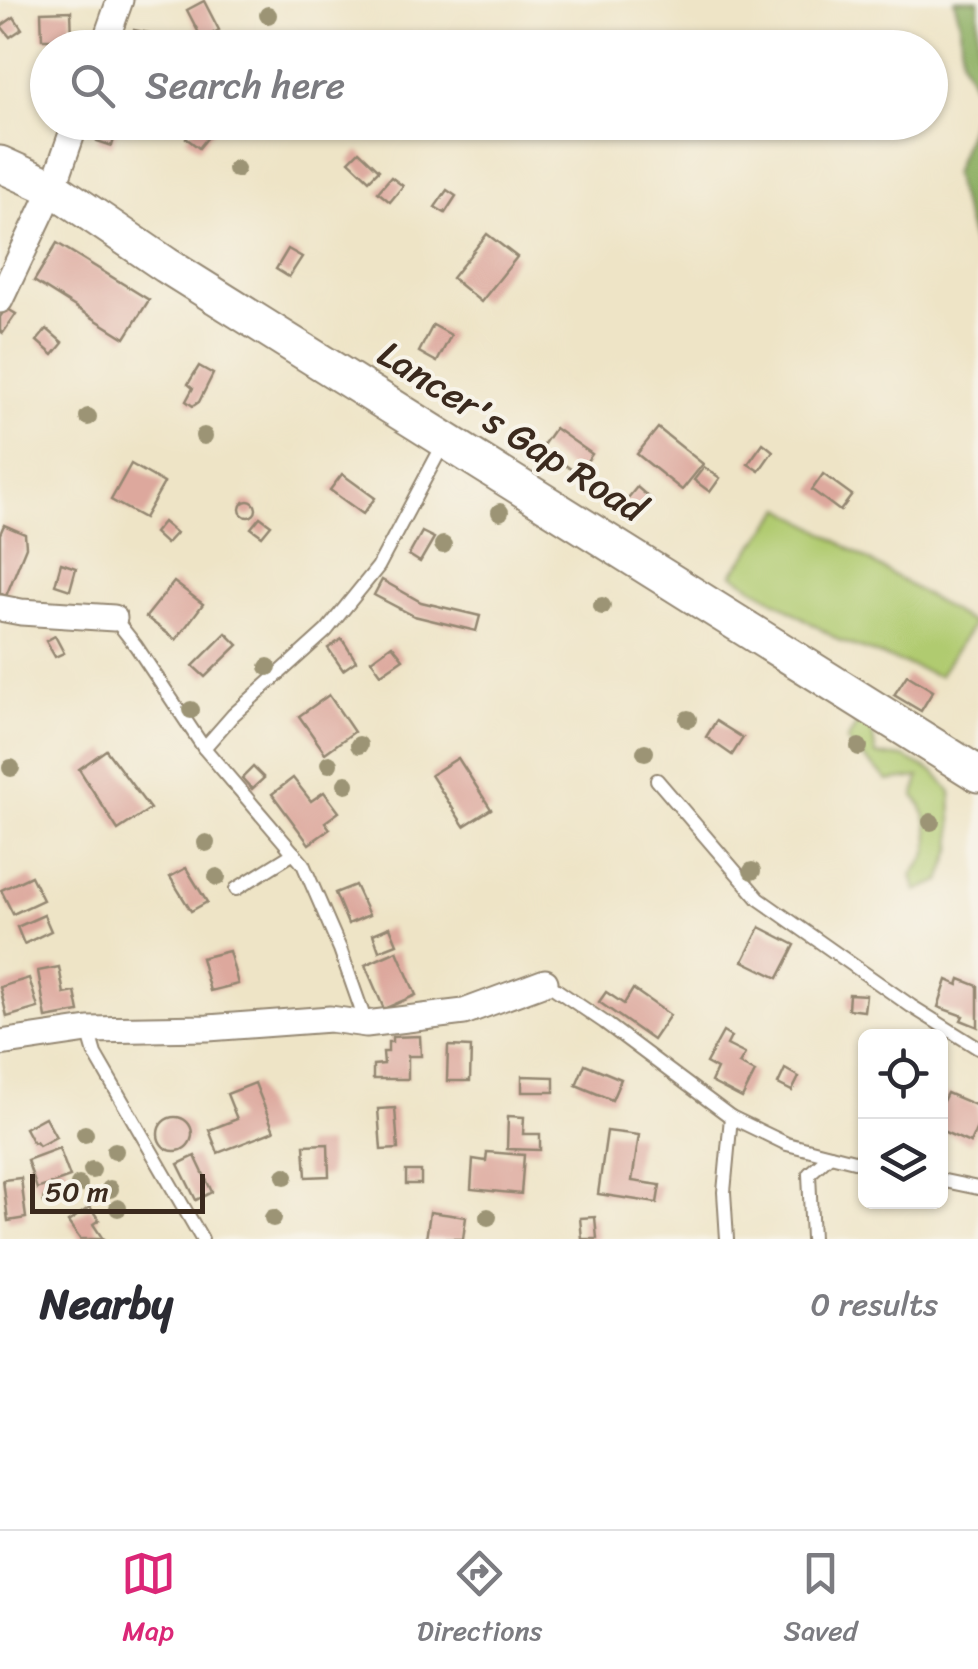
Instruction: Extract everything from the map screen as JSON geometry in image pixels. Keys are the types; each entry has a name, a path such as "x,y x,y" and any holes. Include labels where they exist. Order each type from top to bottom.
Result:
{"main road":[{"name":"Lancer's Gap Road","path":"0,164 53,188 166,265 978,774"}],"street":[{"path":"109,30 120,0"},
{"path":"0,300 53,188 70,140"},
{"path":"0,608 114,618"},
{"path":"0,1043 88,1030 208,1028 330,1019 366,1024 464,1012 546,982"}],"lane":[{"path":"204,748 234,714 326,632 378,567 446,439"},
{"path":"114,618 204,748 303,864 340,949 366,1024"},
{"path":"657,780 759,899 978,1048"},
{"path":"236,889 294,853"},
{"path":"546,982 731,1117 787,1144 858,1162"},
{"path":"88,1030 95,1054 202,1239"},
{"path":"728,1239 724,1192 731,1117"},
{"path":"812,1239 809,1174 830,1155"},
{"path":"948,1182 978,1188"}],"green space":[{"path":"954,0 978,0 978,94 962,61 960,22"},
{"path":"978,104 978,261 953,174"},
{"path":"783,508 973,624 939,676 840,641 732,574"},
{"path":"859,720 872,731 876,755 903,757 935,773 951,792 953,847 941,881 916,891 912,875 928,847 925,814 914,796 919,777 888,781 856,752 847,741"}],"building":[{"path":"204,1 219,30 197,30 187,10"},
{"path":"71,11 72,30 42,30 41,12"},
{"path":"14,17 22,29 10,37 1,26"},
{"path":"189,140 206,140 199,148"},
{"path":"359,151 379,170 369,180 349,161"},
{"path":"391,177 403,186 390,202 378,192"},
{"path":"447,190 456,196 445,213 435,207"},
{"path":"487,234 517,257 481,302 452,278"},
{"path":"57,243 149,300 125,338 34,281"},
{"path":"288,249 302,257 289,277 276,269"},
{"path":"6,308 16,314 3,333 0,317"},
{"path":"433,325 451,335 437,362 419,352"},
{"path":"47,329 63,343 53,355 37,341"},
{"path":"199,366 213,374 193,406 186,401 193,388 188,384"},
{"path":"555,428 592,454 578,474 541,448"},
{"path":"658,428 703,464 682,490 637,454"},
{"path":"763,443 773,451 759,471 748,464"},
{"path":"131,464 164,483 144,518 111,500"},
{"path":"704,467 720,478 710,492 694,480"},
{"path":"342,474 375,498 363,514 330,490"},
{"path":"823,474 852,495 840,511 812,490"},
{"path":"637,487 652,500 635,522 619,509"},
{"path":"248,501 256,509 248,517 240,509"},
{"path":"260,517 271,525 262,536 251,528"},
{"path":"163,522 176,533 166,544 154,533"},
{"path":"4,525 25,534 26,547 6,596 0,593 0,534"},
{"path":"422,532 434,538 420,562 409,555"},
{"path":"61,563 76,568 70,590 55,585"},
{"path":"382,580 421,602 480,616 476,631 414,616 374,595"},
{"path":"174,582 203,604 176,640 146,617"},
{"path":"226,633 238,645 205,677 193,666"},
{"path":"55,636 64,653 55,657 46,641"},
{"path":"342,639 356,661 343,670 328,648"},
{"path":"392,645 403,659 381,674 371,660"},
{"path":"907,675 933,691 921,711 894,695"},
{"path":"329,695 354,732 325,753 299,716"},
{"path":"716,721 743,738 732,755 706,737"},
{"path":"106,750 150,809 118,830 79,769"},
{"path":"458,758 491,809 464,826 431,775"},
{"path":"253,767 264,778 252,789 242,778"},
{"path":"293,778 311,801 324,792 339,812 325,822 330,829 309,844 272,794"},
{"path":"186,868 207,902 191,911 170,877"},
{"path":"31,876 43,900 13,914 1,890"},
{"path":"355,885 369,915 348,924 335,893"},
{"path":"44,915 51,931 24,944 17,927"},
{"path":"390,927 397,944 379,951 373,934"},
{"path":"760,927 795,945 778,978 743,961"},
{"path":"229,951 238,984 210,991 201,958"},
{"path":"397,951 416,995 384,1009 365,965"},
{"path":"59,967 64,994 75,992 79,1012 46,1018 38,971"},
{"path":"29,978 38,1008 7,1017 0,987"},
{"path":"960,979 978,986 978,1027 961,1020 963,1016 938,1007 947,980 958,985"},
{"path":"633,989 670,1015 653,1040 599,1002 606,992 624,1004"},
{"path":"849,994 866,995 864,1011 848,1009"},
{"path":"723,1032 731,1037 727,1045 745,1054 739,1064 755,1072 742,1098 711,1082 717,1069 706,1063"},
{"path":"420,1036 421,1056 408,1056 408,1079 373,1079 373,1065 384,1064 383,1052 388,1052 392,1037"},
{"path":"448,1046 471,1047 470,1081 447,1081"},
{"path":"585,1064 621,1079 612,1100 576,1085"},
{"path":"785,1069 799,1077 792,1091 778,1084"},
{"path":"522,1076 554,1077 554,1092 522,1092"},
{"path":"255,1083 274,1131 218,1153 209,1130 237,1119 227,1094"},
{"path":"948,1093 978,1106 978,1125 970,1143 948,1133"},
{"path":"395,1108 398,1149 381,1150 378,1109"},
{"path":"508,1116 524,1117 523,1134 540,1134 540,1150 507,1149"},
{"path":"45,1117 56,1137 39,1146 25,1128"},
{"path":"175,1117 187,1122 192,1134 187,1146 175,1151 163,1146 158,1134 163,1122"},
{"path":"607,1131 639,1135 632,1181 660,1185 657,1203 598,1194"},
{"path":"328,1144 329,1176 306,1177 304,1145"},
{"path":"59,1148 70,1177 37,1189 27,1160"},
{"path":"487,1152 524,1155 521,1194 471,1189 473,1159 486,1161"},
{"path":"195,1156 212,1192 196,1200 178,1164"},
{"path":"406,1171 421,1171 421,1184 406,1184"},
{"path":"21,1178 26,1218 8,1221 3,1180"},
{"path":"90,1207 99,1220 93,1224 103,1239 80,1239 68,1222"},
{"path":"430,1212 466,1217 463,1239 426,1239"},
{"path":"595,1217 597,1239 582,1239 580,1218"}]}
